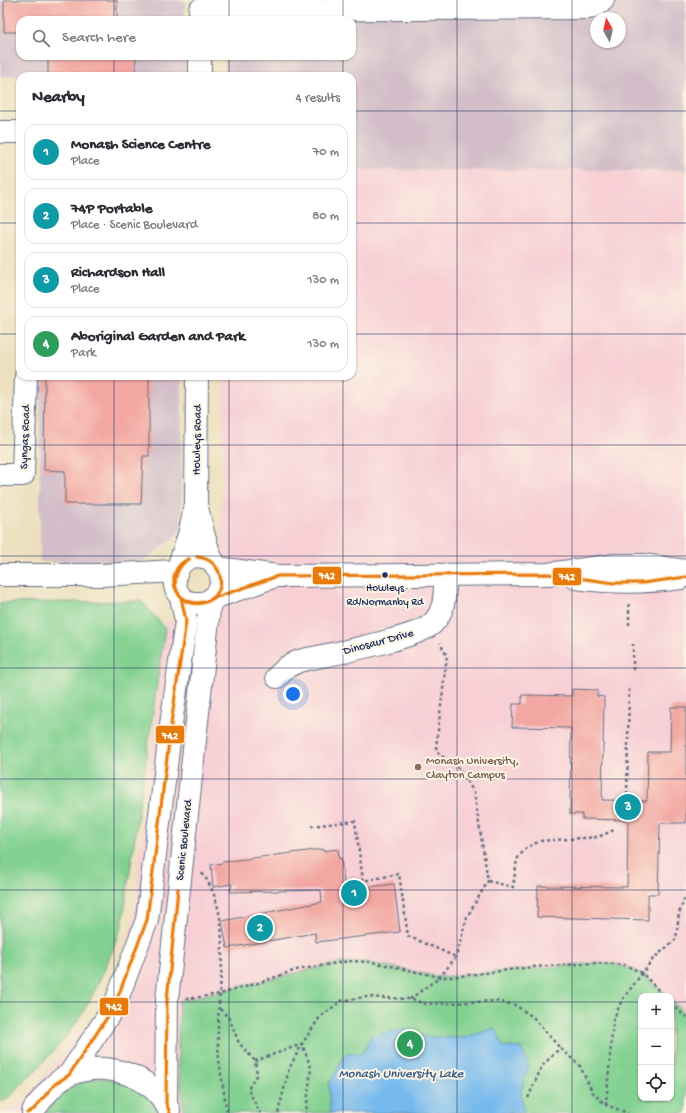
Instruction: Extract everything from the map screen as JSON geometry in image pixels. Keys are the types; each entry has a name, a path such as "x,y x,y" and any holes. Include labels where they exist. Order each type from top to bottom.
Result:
{"street":[{"path":"200,10 588,8 597,5 603,0"},
{"path":"200,60 200,72"},
{"path":"0,132 16,132"},
{"name":"Syngas Road","path":"0,475 24,475 26,380"},
{"name":"Howleys Road","path":"178,582 196,504 197,380"},
{"name":"Howleys Road","path":"196,504 215,565"},
{"path":"69,1075 114,1007 147,920 186,621 178,582 183,562 198,556 207,558 215,565 221,576 220,588 210,600"},
{"path":"215,565 278,576 445,576 548,574 615,565 643,565 686,571"},
{"path":"548,574 614,583 643,583 686,577"},
{"path":"0,575 101,575 178,582"},
{"path":"178,582 188,602 196,604 278,576"},
{"name":"Dinosaur Drive","path":"278,677 287,667 299,660 408,636 431,625 440,614 445,602 445,576"},
{"name":"Scenic Boulevard","path":"168,1108 167,1000 189,784 210,600"},
{"path":"164,781 189,784"},
{"path":"31,1112 56,1084 69,1075 89,1070 120,1072 134,1076 148,1086 168,1108"}],"path":[{"path":"629,606 629,624"},
{"path":"410,999 440,977 456,957 467,917 488,881 474,792 458,768 439,754 436,747 447,656 431,625"},
{"path":"633,644 633,670"},
{"path":"627,794 629,688"},
{"path":"311,826 355,821 362,881 398,874 408,936 456,957"},
{"path":"488,881 513,887 517,860 526,848 540,841 598,837 614,830"},
{"path":"198,867 211,884 220,918 222,950 218,1040 227,1113"},
{"path":"606,1105 613,1021 622,1000 652,959 676,939 679,913 686,894"},
{"path":"167,1000 179,1001 220,994 296,970 349,961 372,962 440,977 595,962 626,965 642,973 661,993"},
{"path":"278,1113 289,1070 302,1044 320,1017 341,1001 365,997 410,999 426,1004 496,1001 515,1005 533,1017 560,1048 580,1066 592,1093 606,1105 628,1113"},
{"path":"674,1007 686,1017"},
{"path":"220,1008 229,1018 239,1043 255,1061 257,1074 248,1089 260,1113"},
{"path":"255,1061 302,1044"},
{"path":"302,1044 311,1068 306,1113"},
{"path":"528,1098 542,1066 560,1048"}],"shaded area":[{"path":"0,0 185,0 185,16 16,16 16,60 185,60 185,72 16,72 16,76 0,76"},
{"path":"224,0 686,0 686,170 356,170 356,72 225,72 225,60 356,60 356,16 326,16"},
{"name":"Monash University, Clayton Campus","path":"356,170 686,170 686,1113 5,1113 22,1103 94,1016 126,951 134,913 165,621 220,621 224,380 356,380"},
{"path":"40,380 182,380 181,531 139,565 40,562"}],"green space":[{"path":"141,601 165,628 122,926 99,982 76,1023 46,1059 9,1097 0,1102 0,603"},
{"path":"365,962 440,977 595,963 615,964 642,973 664,993 638,993 638,1101 674,1101 674,1003 686,1015 686,1113 184,1113 178,1059 179,1001 338,963"},
{"path":"103,1078 138,1086 162,1113 45,1113 56,1099 70,1088 94,1079"}],"water":[{"name":"Monash University Lake","path":"495,1028 503,1047 522,1048 528,1066 521,1091 524,1113 330,1113 329,1084 346,1054 364,1052 371,1036 403,1029 426,1037 464,1038"}],"building":[{"path":"4,0 117,0 117,16 16,16 16,32 4,32"},
{"path":"48,60 136,60 136,72 48,72"},
{"path":"45,380 149,380 149,456 143,456 141,504 65,504 65,471 44,470"},
{"path":"572,689 597,690 597,696 604,697 602,800 647,801 648,752 670,752 671,707 686,707 686,823 660,823 658,894 648,894 648,920 537,917 538,886 627,887 628,820 582,819 582,814 570,814 571,728 512,727 513,704 522,704 522,695 572,696"},
{"path":"323,849 323,851 338,849 339,859 341,858 345,890 394,884 400,932 316,942 315,933 227,948 222,921 322,902 321,890 230,892 232,884 213,887 211,865 222,862"}],"transit line":[{"name":"742","path":"189,559 177,572 175,580 176,588 179,595 184,600 192,603 202,603 211,600 217,594 220,587 220,579 214,564 207,559 197,557"},
{"name":"742","path":"189,559 180,565 175,572 174,580 176,589 180,596 187,601 197,603 208,601"},
{"name":"742","path":"211,599 278,576 548,574 614,583 643,583 686,577"},
{"name":"742","path":"27,1113 34,1109 55,1084 69,1075 114,1007 147,920 172,717 186,621 181,597"},
{"name":"742","path":"170,1113 166,1103 167,1000 178,889"}],"place":[{"name":"Howleys Rd/Normanby Rd","path":"385,575"},
{"name":"Monash University, Clayton Campus","path":"418,767"},
{"name":"Richardson Hall","path":"628,807"},
{"name":"Monash Science Centre","path":"354,893"},
{"name":"74P Portable","path":"260,928"},
{"name":"Aboriginal Garden and Park","path":"410,1044"}]}
